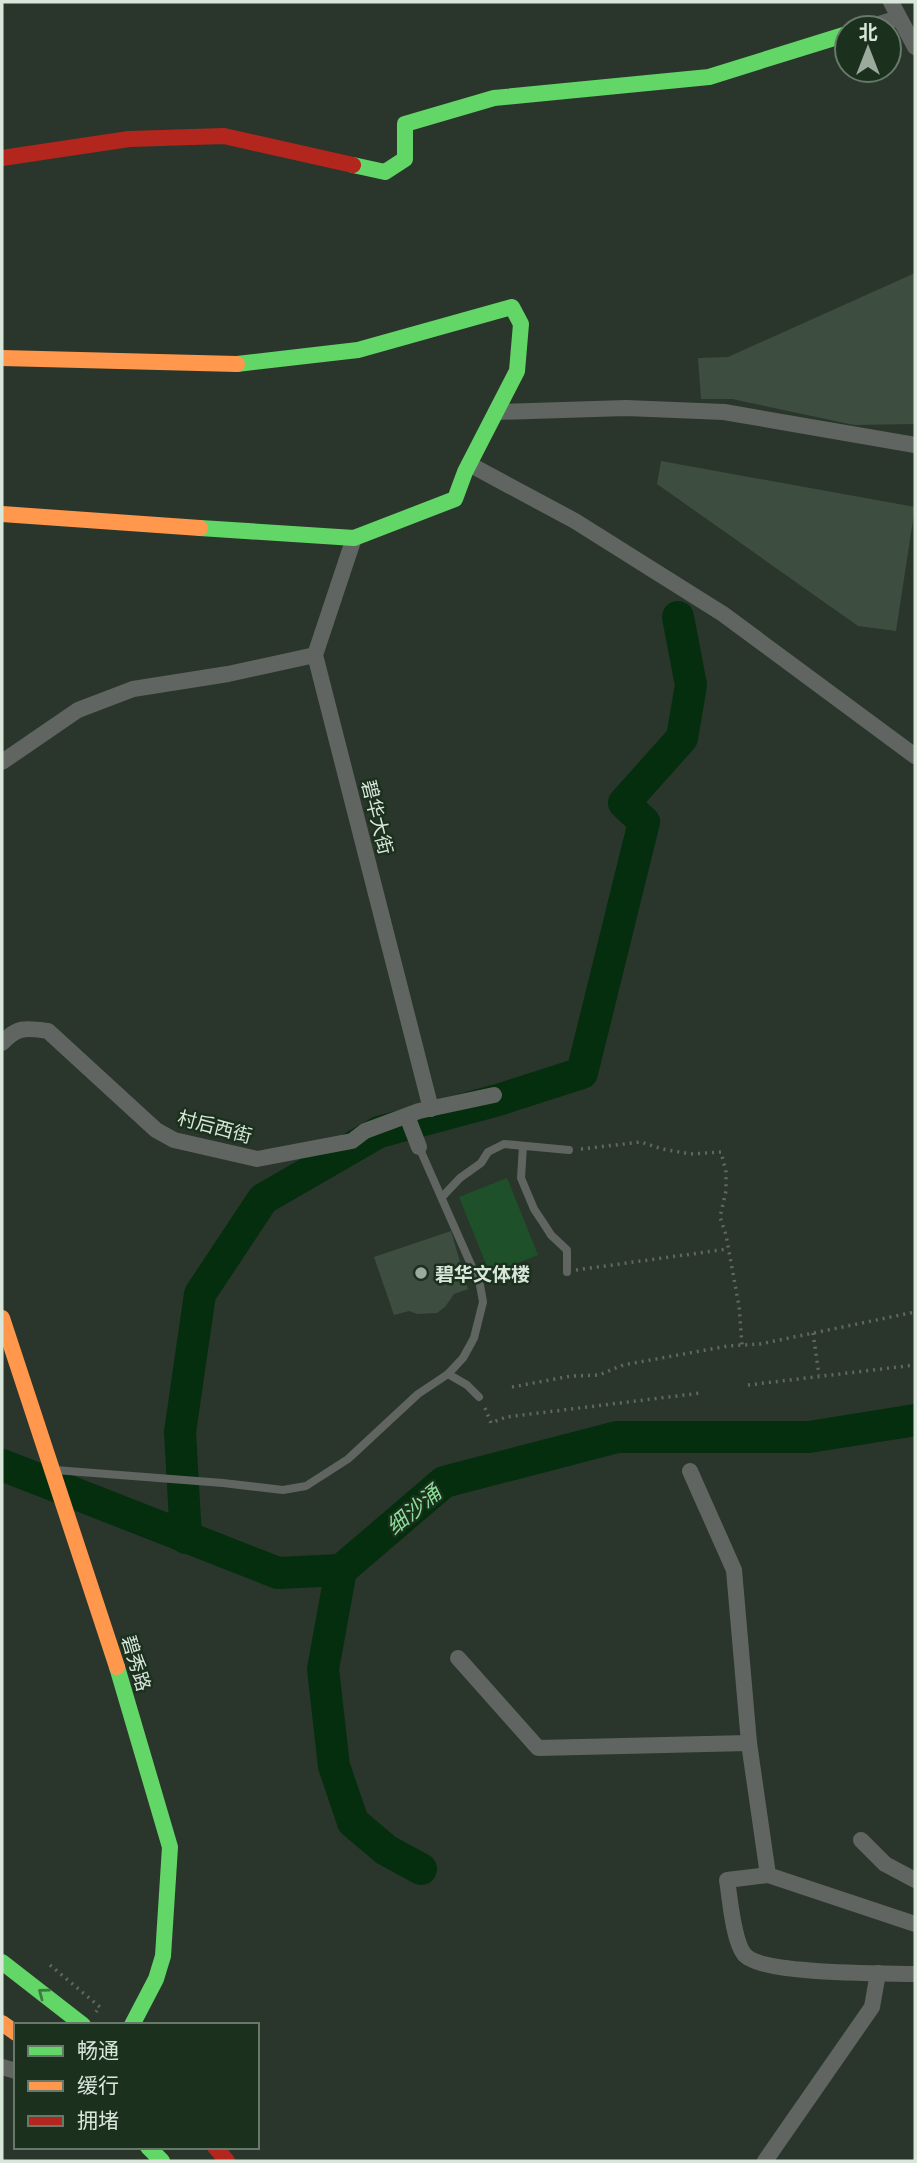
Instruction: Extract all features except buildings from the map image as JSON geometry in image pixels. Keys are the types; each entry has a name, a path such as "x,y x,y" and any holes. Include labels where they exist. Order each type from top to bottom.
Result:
{"street":[{"path":"903,25 915,47"},
{"path":"2,158 129,139 224,136 386,172 405,159 405,124 494,98 709,77 833,38"},
{"path":"2,358 232,365 358,351 512,307 520,324 517,371 454,499 354,538 2,514"},
{"path":"496,412 626,408 724,412 915,445"},
{"path":"469,464 575,521 723,614 915,756"},
{"path":"2,762 78,710 133,689 228,674 315,655 354,538"},
{"name":"碧华大街","path":"315,655 431,1109"},
{"name":"村后西街","path":"2,1043 13,1031 26,1028 48,1031 156,1130 174,1140 257,1159 352,1141 365,1131 431,1109 494,1095"},
{"path":"407,1117 419,1147"},
{"name":"碧秀路","path":"2,1318 104,1627 170,1847 163,1956 156,1979 133,2023"},
{"path":"690,1471 734,1570 749,1743 768,1875"},
{"path":"458,1658 538,1748 749,1743"},
{"path":"861,1840 886,1864 915,1880"},
{"path":"915,1924 768,1875 727,1880 744,1955 758,1964 798,1970 915,1974"},
{"path":"2,1962 80,2023"},
{"path":"765,2161 872,2007 878,1973"}],"lane":[{"path":"442,1197 460,1178 481,1163 488,1152 504,1144 569,1150"},
{"path":"523,1146 520,1178 551,1235 567,1250 567,1272"},
{"path":"52,1470 283,1490 306,1486 348,1459 418,1394 448,1374 463,1358 474,1338 483,1302 481,1285 419,1147"},
{"path":"448,1374 467,1385 479,1397"}],"path":[{"path":"569,1150 641,1142 691,1154 721,1152 726,1172 726,1191 720,1217 739,1306 742,1345"},
{"path":"567,1272 728,1249"},
{"path":"512,1387 570,1376 598,1376 623,1365 760,1344 915,1312"},
{"path":"813,1333 819,1375"},
{"path":"748,1385 915,1365"},
{"path":"487,1413 491,1423 506,1417 701,1393"},
{"path":"50,1965 100,2007"}],"green space":[{"path":"507,1178 538,1255 490,1274 459,1197"}],"waterway":[{"path":"186,1538 180,1432 200,1294 263,1199 379,1132 498,1100 582,1073 644,822 624,803 682,738 691,685 678,617"},
{"name":"细沙涌","path":"421,1869 386,1850 353,1822 334,1766 323,1669 341,1570 444,1482 617,1437 809,1437 915,1420"},
{"path":"2,1465 278,1573 341,1570"}],"traffic: fast":[{"path":"353,165 385,172 405,159 405,124 494,98 709,77 833,38"},
{"path":"200,528 354,538 455,499 465,472 517,371 521,324 512,307 358,350 237,364"},
{"path":"117,1667 170,1847 163,1956 156,1979 133,2023"},
{"path":"2,1962 80,2023"},
{"path":"150,2149 162,2161"}],"traffic: slow":[{"path":"2,358 237,364"},
{"path":"2,514 200,528"},
{"path":"2,1318 117,1667"},
{"path":"2,2023 14,2032"}],"traffic: jam":[{"path":"2,158 129,139 224,136 353,165"},
{"path":"217,2149 227,2161"}],"place":[{"name":"碧华文体楼","path":"421,1273"}]}
